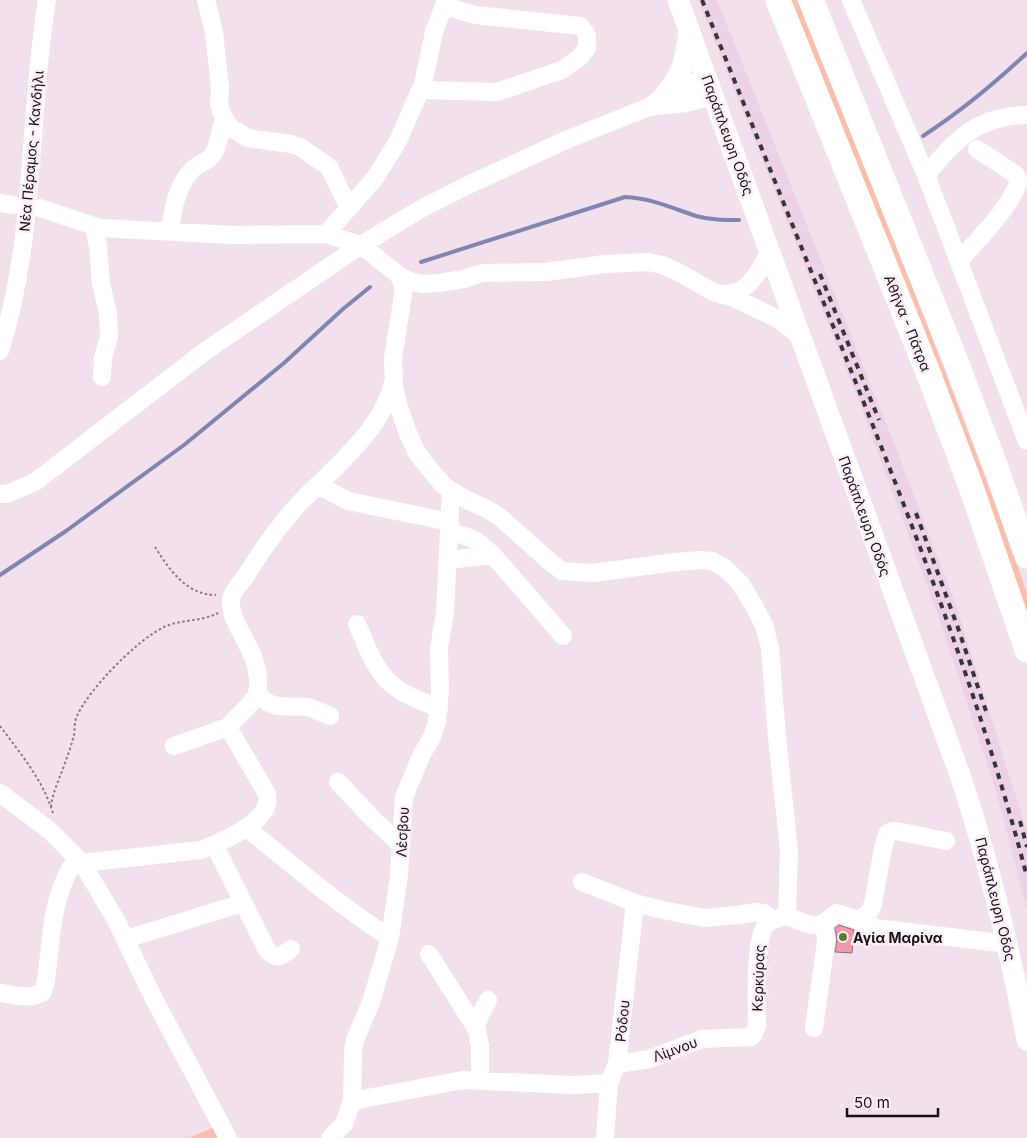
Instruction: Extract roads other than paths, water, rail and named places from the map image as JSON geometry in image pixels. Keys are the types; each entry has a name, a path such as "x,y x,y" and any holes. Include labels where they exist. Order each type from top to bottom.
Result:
{"highway":[{"name":"Αθήνα - Πάτρα","path":"778,0 927,370 970,484 1027,650"},
{"path":"811,0 955,360 1027,556"}],"main road":[{"name":"Παράπλευρη Οδός","path":"678,0 960,775 981,840 1008,944 1027,1040"},
{"path":"656,102 679,77 683,67 689,29"}],"street":[{"name":"Νέα Πέραμος - Κανδήλι","path":"0,351 13,302 25,223 41,38 47,0"},
{"path":"206,0 214,32 220,88 219,103 224,118 233,129 248,138 300,147 329,166 349,208"},
{"path":"851,0 926,175 1027,441"},
{"path":"326,234 375,178 398,141 420,90 434,32 446,3 475,15 580,26 587,35 587,48 580,57 562,70 497,92 420,90"},
{"path":"2,493 35,482 204,352 361,245 419,210 474,182 566,140 656,102 688,84 711,87"},
{"path":"926,175 956,142 976,128 996,118 1027,115"},
{"path":"170,232 178,191 194,168 204,163 214,152 224,118"},
{"path":"959,261 996,218 1016,190 1019,181 1015,174 977,149"},
{"path":"40,208 100,228 232,235 326,234 361,245 400,276 411,282 424,284 439,283 482,273 546,272 605,264 648,262 671,269 712,292 741,301 778,319 799,335"},
{"path":"94,226 98,247 100,283 108,314 108,336 103,358 102,377"},
{"path":"722,294 738,291 747,286 763,266 769,253"},
{"path":"400,276 404,289 393,358 394,381 399,407 416,451 443,485 501,518 549,562 562,571 593,573 700,560 712,562 725,568 740,583 764,625 770,648 776,728 789,850 780,918"},
{"name":"Νέα Πέραμος - Κανδήλι","path":"0,334 13,302"},
{"path":"174,746 228,726 251,703 257,693 258,682 252,654 233,615 232,596 266,543 367,432 386,403 394,381"},
{"path":"318,485 348,501 450,527 473,538 493,555 563,636"},
{"name":"Λέσβου","path":"330,1138 344,1124 352,1101 352,1052 371,1002 390,938 399,875 404,797 437,722 439,709 439,648 445,613 452,490"},
{"path":"448,560 493,555"},
{"path":"357,624 372,660 386,678 400,690 439,709"},
{"path":"257,693 269,704 310,708 330,716"},
{"path":"0,993 28,997 37,996 43,992 55,910 60,889 71,867 82,863 201,850 215,846 246,827 264,811 268,802 267,794 228,726"},
{"path":"338,782 400,844"},
{"path":"0,793 48,830 82,863 116,920 153,997 228,1138"},
{"path":"246,827 331,896 390,938"},
{"path":"858,920 869,913 873,904 886,835 896,831 946,841"},
{"path":"215,846 267,950 274,956 279,957 291,948"},
{"path":"582,882 635,902 704,918 757,912 812,925 820,924 837,913 876,928 1008,944"},
{"name":"Ρόδου","path":"605,1138 609,1083 617,1064 635,902"},
{"path":"126,940 243,903"},
{"name":"Κερκύρας","path":"757,1026 760,934 765,926 780,918"},
{"path":"814,1028 826,940 825,931 820,924"},
{"path":"429,954 475,1026 480,1046 480,1080"},
{"path":"475,1026 488,1000"},
{"name":"Λίμνου","path":"617,1064 649,1059 702,1040 751,1036 757,1026"},
{"path":"352,1101 436,1083 462,1080 572,1085 609,1083"}],"waterway":[{"path":"923,136 977,97 1027,53"},
{"path":"421,262 625,197 653,201 696,216 717,220 739,220"},
{"path":"0,575 66,531 184,445 284,363 370,287"}],"railway":[{"path":"702,0 871,422 945,614 989,745 1027,877"},
{"path":"820,274 879,420"},
{"path":"916,513 986,711"},
{"path":"1020,821 1027,847"}],"place":[{"name":"Αγία Μαρίνα","path":"843,937"}]}
